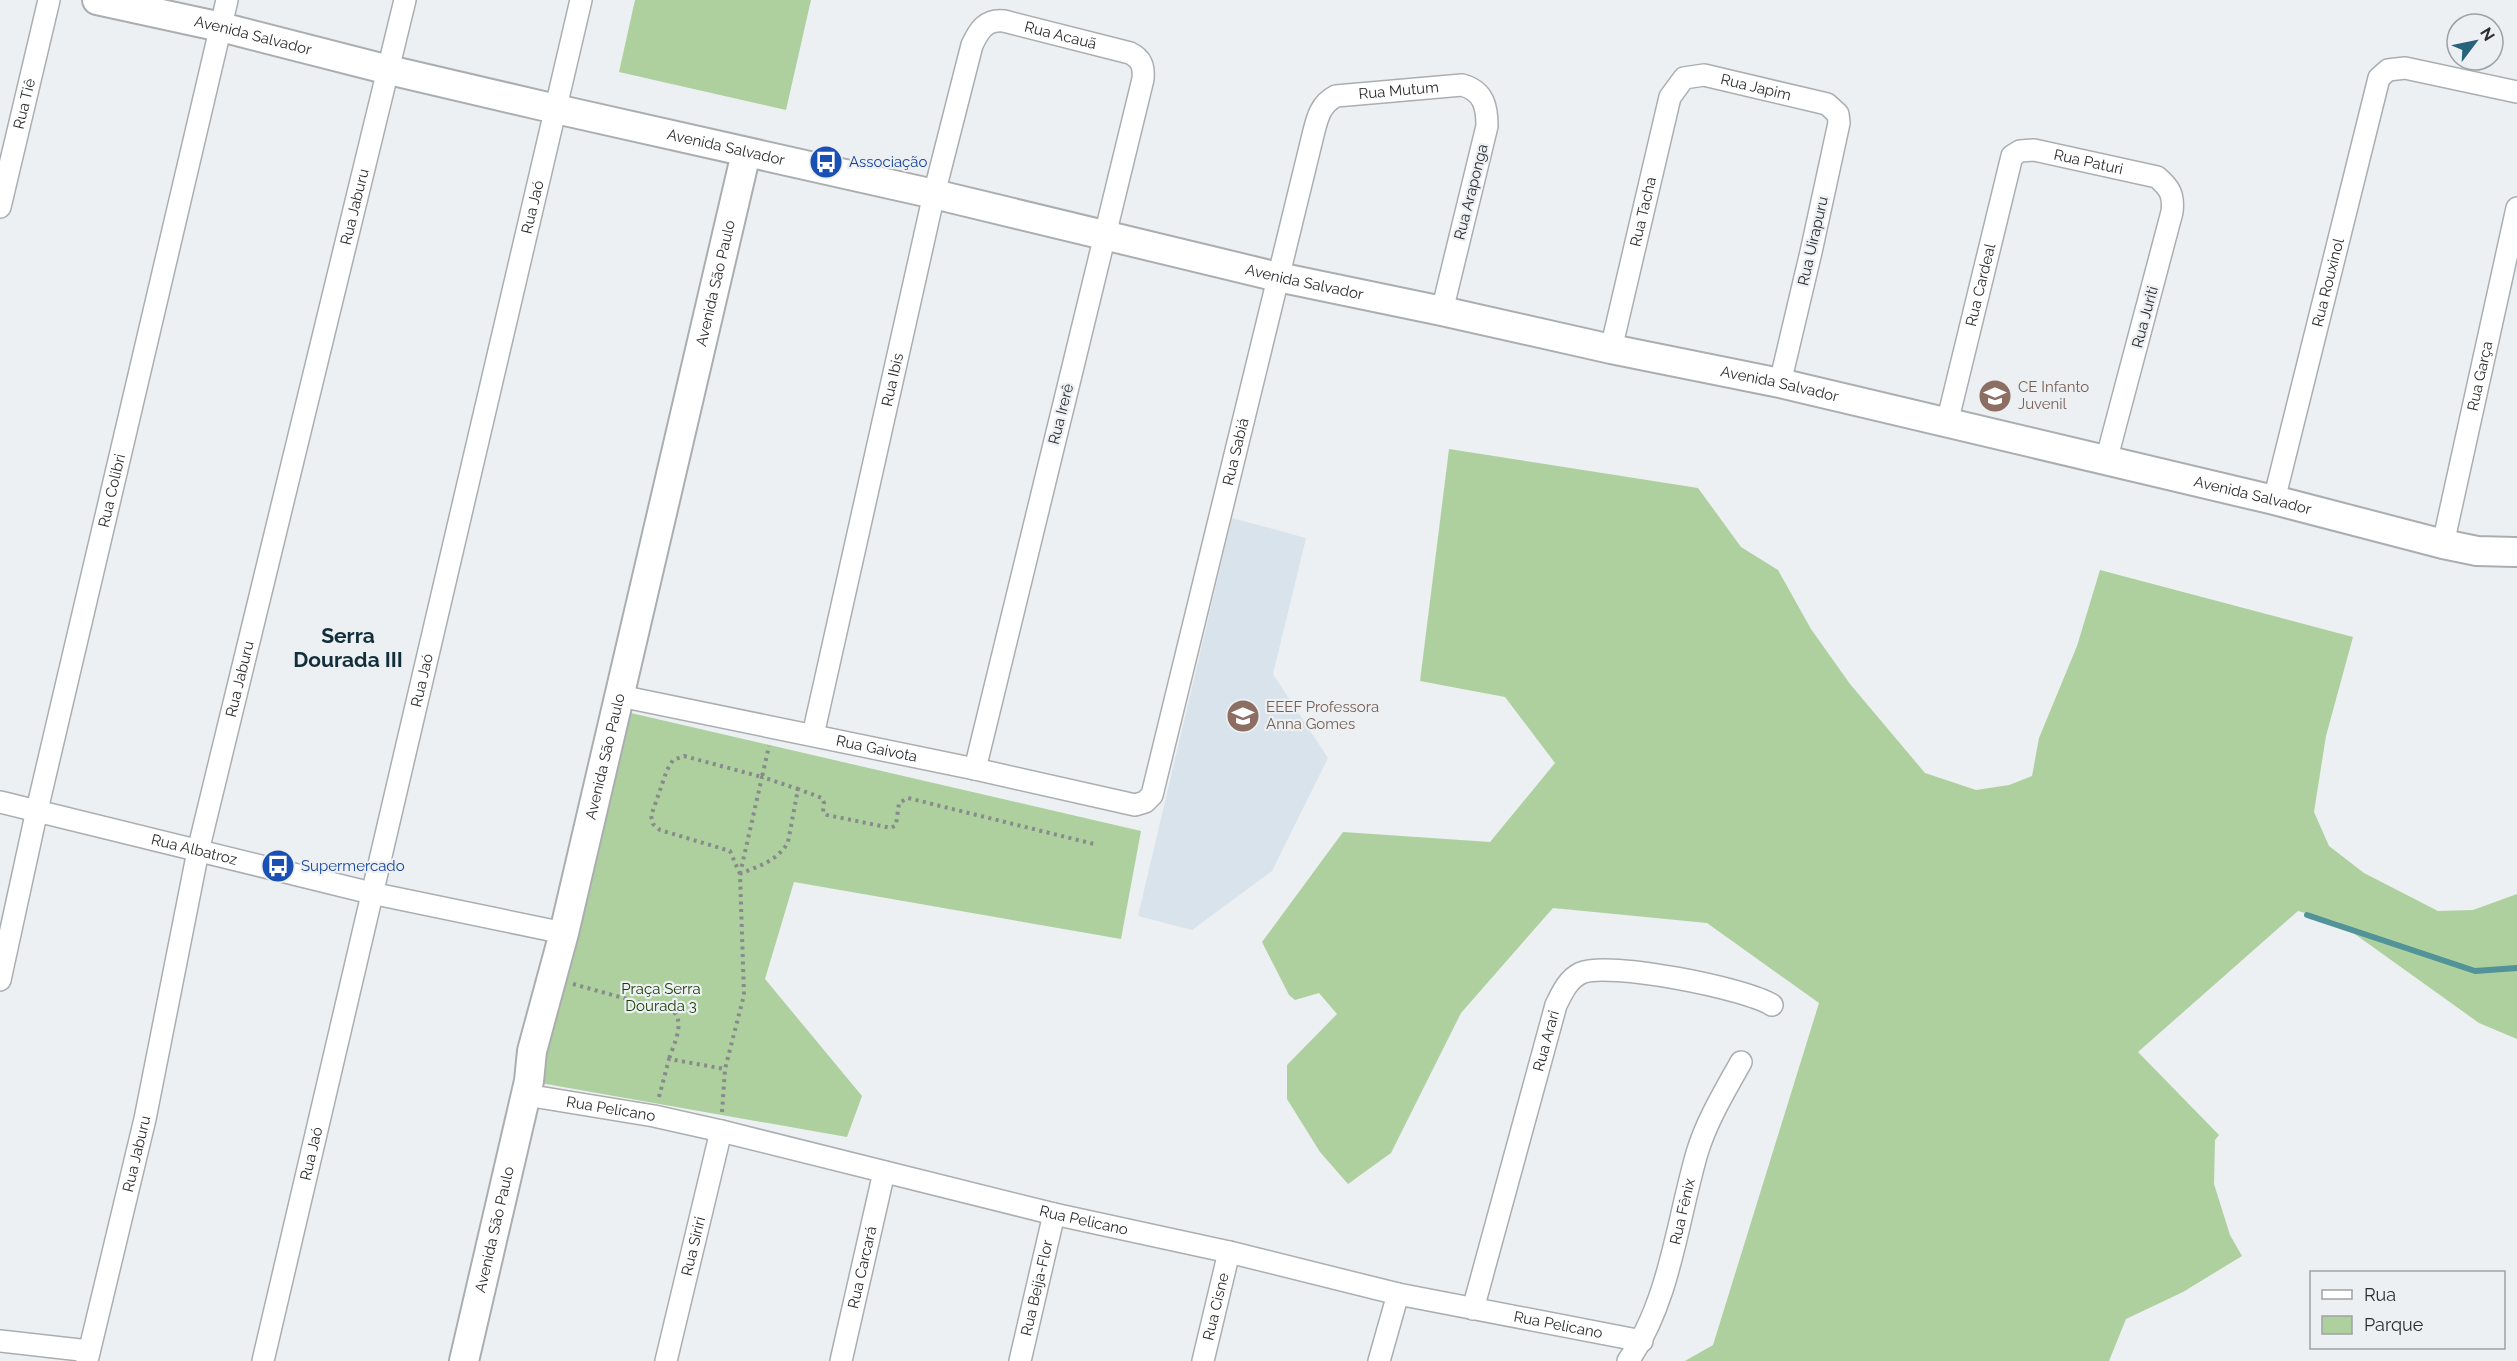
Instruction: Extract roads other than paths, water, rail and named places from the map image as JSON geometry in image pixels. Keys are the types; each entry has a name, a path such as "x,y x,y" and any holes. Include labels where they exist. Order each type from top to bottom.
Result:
{"street":[{"name":"Rua Tiê","path":"0,207 49,0"},
{"name":"Avenida Salvador","path":"97,0 221,27 389,70 556,109 934,194 1278,277 1780,383 2274,500 2444,544 2477,551 2516,552"},
{"name":"Rua Colibri","path":"0,980 37,810 227,0"},
{"name":"Rua Jaburu","path":"88,1356 145,1119 198,851 405,0"},
{"name":"Rua Jaó","path":"263,1361 581,0"},
{"name":"Rua Acauã","path":"982,27 996,20 1004,21 1130,53 1140,60"},
{"name":"Rua Ibis","path":"813,735 934,194 972,45 982,27"},
{"name":"Rua Irerê","path":"975,769 1140,100 1144,73 1140,60"},
{"name":"Rua Rouxinol","path":"2274,500 2376,84 2388,70 2405,68 2517,92"},
{"name":"Rua Japim","path":"1684,78 1693,75 1715,76 1827,104"},
{"name":"Rua Tacha","path":"1611,349 1670,98 1684,78"},
{"name":"Rua Mutum","path":"1336,96 1462,85"},
{"name":"Rua Araponga","path":"1442,311 1487,126 1484,101 1478,93 1462,85"},
{"name":"Rua Sabiá","path":"1135,805 1145,802 1152,795 1319,113 1324,104 1336,96"},
{"name":"Rua Uirapuru","path":"1780,383 1839,123 1838,114 1827,104"},
{"name":"Rua Paturi","path":"2020,151 2034,150 2157,177"},
{"name":"Rua Cardeal","path":"1947,423 2010,160 2020,151"},
{"name":"Avenida São Paulo","path":"464,1361 526,1095 532,1051 564,933 746,153"},
{"name":"Rua Juriti","path":"2106,461 2172,212 2171,191 2157,177"},
{"name":"Rua Garça","path":"2444,544 2517,208"},
{"name":"Rua Gaivota","path":"620,696 975,769 1135,805"},
{"name":"Rua Albatroz","path":"0,802 371,893 564,933"},
{"name":"Rua Arari","path":"1473,1308 1556,1005 1572,979 1581,972 1597,968 1651,975 1714,985 1772,1005"},
{"name":"Rua Fênix","path":"1628,1361 1642,1341 1664,1282 1698,1150 1715,1109 1741,1062"},
{"name":"Rua Pelicano","path":"526,1095 654,1116 1054,1214 1229,1252 1398,1293 1642,1341"},
{"name":"Rua Siriri","path":"666,1361 721,1131"},
{"name":"Rua Carcará","path":"841,1361 884,1173"},
{"name":"Rua Beija-Flor","path":"1020,1361 1054,1214"},
{"name":"Rua Cisne","path":"1203,1361 1229,1252"},
{"path":"1379,1361 1398,1293"},
{"path":"0,1341 88,1356"}],"waterway":[{"path":"2307,915 2475,971 2517,968"}],"place":[{"name":"Associação","path":"826,162"},
{"name":"CE Infanto Juvenil","path":"1995,396"},
{"name":"EEEF Professora Anna Gomes","path":"1243,716"},
{"name":"Supermercado","path":"278,866"}],"district":[{"name":"Serra Dourada III","path":"348,648"}],"park label":[{"name":"Praça Serra Dourada 3","path":"661,998"}]}
